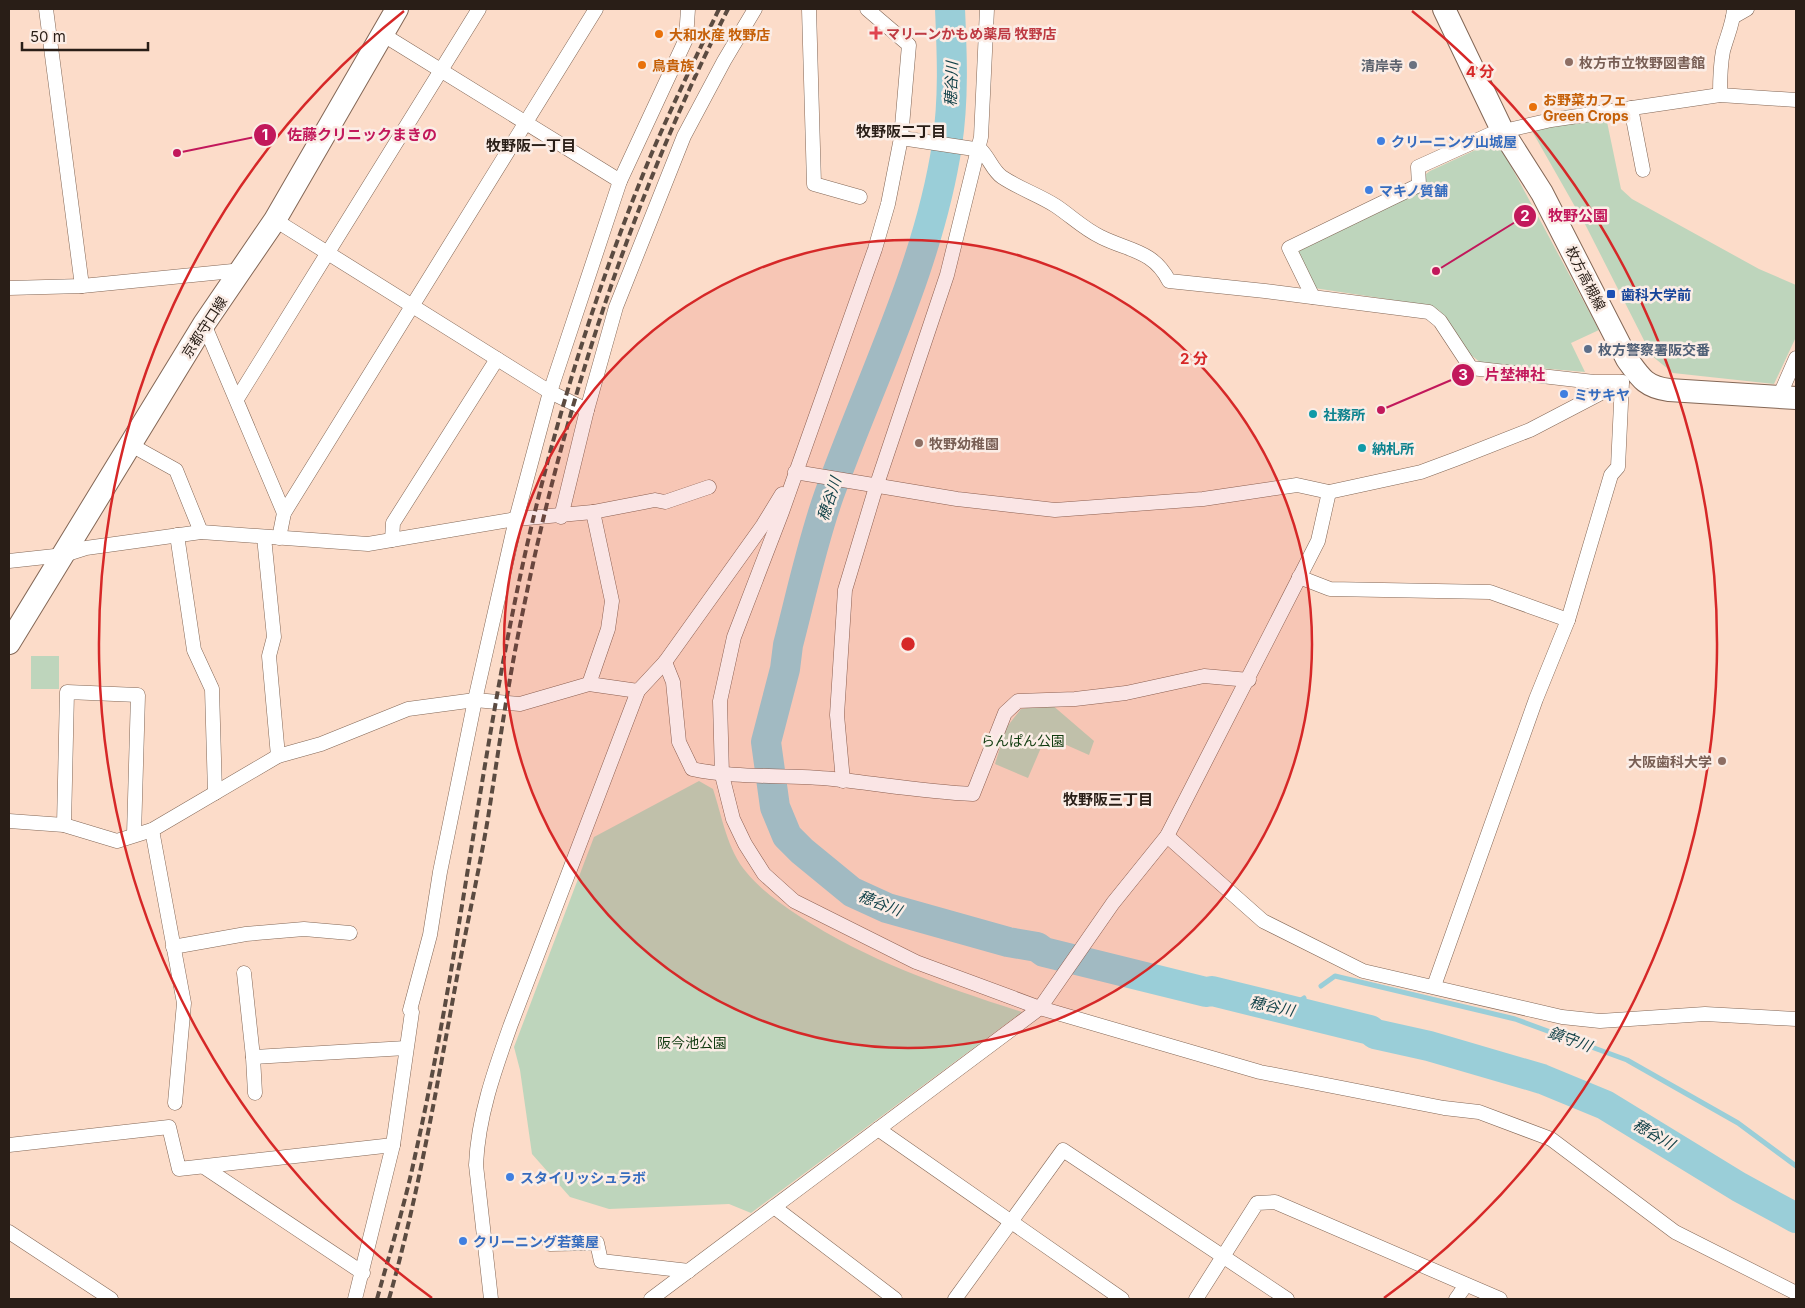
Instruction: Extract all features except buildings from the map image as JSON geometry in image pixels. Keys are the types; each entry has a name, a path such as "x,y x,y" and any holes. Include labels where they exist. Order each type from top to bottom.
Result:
{"main road":[{"name":"京都守口線","path":"9,643 204,324 276,220 397,9"},
{"name":"枚方高槻線","path":"1444,9 1502,130 1542,193 1627,358 1631,380 1653,388 1669,390 1787,398"}],"street":[{"path":"46,9 82,286"},
{"path":"237,399 479,9"},
{"path":"279,538 284,514 596,9"},
{"path":"355,1299 363,1273 393,1145 412,1012 410,1010 430,935 440,872 475,700 516,519 550,392 620,181 686,39 688,9"},
{"path":"561,517 616,307 684,136 724,61 755,9"},
{"path":"808,9 814,184 860,197"},
{"path":"867,9 909,45 904,139 888,204 865,282 800,472 734,637 720,702 722,775 733,818 745,844 764,874 794,901 916,962 1040,1008 1260,1072 1444,1108 1480,1112 1551,1139 1675,1232 1796,1293"},
{"path":"837,780 837,715 845,590 874,486 947,275 972,148 981,137 987,9"},
{"path":"1720,95 1723,51 1734,13 1747,9"},
{"path":"382,34 620,181"},
{"path":"1313,297 1289,248 1419,185 1418,167 1502,130 1551,120 1720,95 1796,100"},
{"path":"1630,108 1643,170"},
{"path":"904,139 972,148 985,154 1000,176 1051,203 1100,237 1148,256 1162,268 1169,281 1429,312 1440,321 1471,368 1594,382 1631,380"},
{"path":"276,220 550,392 588,410"},
{"path":"9,288 82,286 243,270"},
{"path":"204,324 284,514"},
{"path":"1787,398 1796,358"},
{"path":"392,540 393,523 497,359"},
{"path":"800,472 957,499 1055,510 1203,499 1297,485 1329,492 1421,472 1530,430 1631,380"},
{"path":"1434,986 1530,716 1568,620 1611,475 1618,467 1631,380"},
{"path":"131,445 176,470 201,532"},
{"path":"490,1299 476,1165 481,1123 492,1079 511,1024 638,691 665,662 800,472"},
{"path":"9,560 64,555 86,548 201,532 368,544 516,519 561,517 655,500 666,502 709,487"},
{"path":"650,1299 987,1045 1040,1008 1113,903 1167,836 1249,680 1318,541 1329,492"},
{"path":"590,684 608,629 612,602 593,512"},
{"path":"177,536 194,650 212,689 215,793"},
{"path":"264,537 274,637 269,656 278,756"},
{"path":"1299,577 1330,589 1490,592 1568,620"},
{"path":"665,662 673,682 679,742 692,769 722,775 837,780 930,793 974,794 1005,713 1018,700 1075,698 1126,693 1204,676 1249,680"},
{"path":"9,821 64,825 117,841 152,830 278,756 321,744 408,709 475,700 520,704 590,684 638,691"},
{"path":"64,825 67,692 138,695 134,835"},
{"path":"152,830 184,1002 175,1103"},
{"path":"1167,836 1264,921 1363,970 1562,1017 1600,1021 1705,1014 1796,1019"},
{"path":"173,947 246,934 304,929 350,932"},
{"path":"244,973 255,1093"},
{"path":"253,1057 406,1048"},
{"path":"9,1145 169,1127 179,1169 393,1145"},
{"path":"878,1129 1122,1299"},
{"path":"956,1299 1063,1150 1287,1299"},
{"path":"204,1167 363,1273"},
{"path":"1196,1299 1257,1203 1275,1202 1500,1299"},
{"path":"774,1207 895,1299"},
{"path":"9,1232 111,1299"},
{"path":"550,1244 597,1243 601,1261 689,1271"},
{"path":"1456,1299 1466,1285"}],"green space":[{"path":"1606,117 1621,189 1632,199 1759,269 1796,285 1796,337 1774,384 1673,373 1652,356 1586,226 1532,131 1537,128"},
{"path":"1497,140 1599,330 1571,343 1585,372 1481,363 1471,355 1439,310 1419,304 1314,288 1297,255 1302,246 1422,188 1426,174 1430,171"},
{"path":"31,656 59,656 59,689 31,689"},
{"name":"らんぱん公園","path":"1051,704 1094,741 1089,755 1046,736 1028,778 995,764 1006,728 1021,709"},
{"name":"阪今池公園","path":"699,781 713,789 726,832 740,864 758,885 785,907 825,932 879,960 935,983 1022,1012 751,1213 729,1204 609,1209 570,1197 532,1154 520,1070 514,1047 594,837"}],"waterway":[{"name":"穂谷川","path":"950,9 951,111 947,145 927,234 897,322 845,452 823,513 788,645 785,669 766,742 775,807 787,836 802,851 852,892 887,908 1008,942 1037,947 1044,952 1370,1030 1375,1034 1429,1046 1542,1079 1605,1105 1739,1187 1796,1218"},
{"name":"鎮守川","path":"1321,986 1335,976 1515,1019 1627,1060 1738,1123 1796,1166"},
{"name":"鎮守川","path":"1288,1008 1304,998"}],"railway":[{"path":"377,1299 407,1192 430,1088 501,674 526,548 555,434 589,321 629,210 659,137 719,9"},
{"path":"389,1299 427,1139 484,838 519,632 560,452 606,300 633,226 662,152 728,9"}],"place":[{"name":"マリーンかもめ薬局 牧野店","path":"876,33"},
{"name":"大和水産 牧野店","path":"659,34"},
{"name":"枚方市立牧野図書館","path":"1569,62"},
{"name":"鳥貴族","path":"642,65"},
{"name":"清岸寺","path":"1413,65"},
{"name":"お野菜カフェ Green Crops","path":"1533,107"},
{"name":"クリーニング山城屋","path":"1381,141"},
{"name":"佐藤クリニックまきの","path":"177,153"},
{"name":"マキノ質舗","path":"1369,190"},
{"name":"牧野公園","path":"1436,271"},
{"name":"歯科大学前","path":"1611,294"},
{"name":"枚方警察署阪交番","path":"1588,349"},
{"name":"ミサキヤ","path":"1564,394"},
{"name":"片埜神社","path":"1381,410"},
{"name":"社務所","path":"1313,414"},
{"name":"牧野幼稚園","path":"919,443"},
{"name":"納札所","path":"1362,448"},
{"name":"大阪歯科大学","path":"1722,761"},
{"name":"スタイリッシュラボ","path":"510,1177"},
{"name":"クリーニング若葉屋","path":"463,1241"}],"district":[{"name":"牧野阪二丁目","path":"901,131"},
{"name":"牧野阪一丁目","path":"531,145"},
{"name":"牧野阪三丁目","path":"1108,799"}]}
